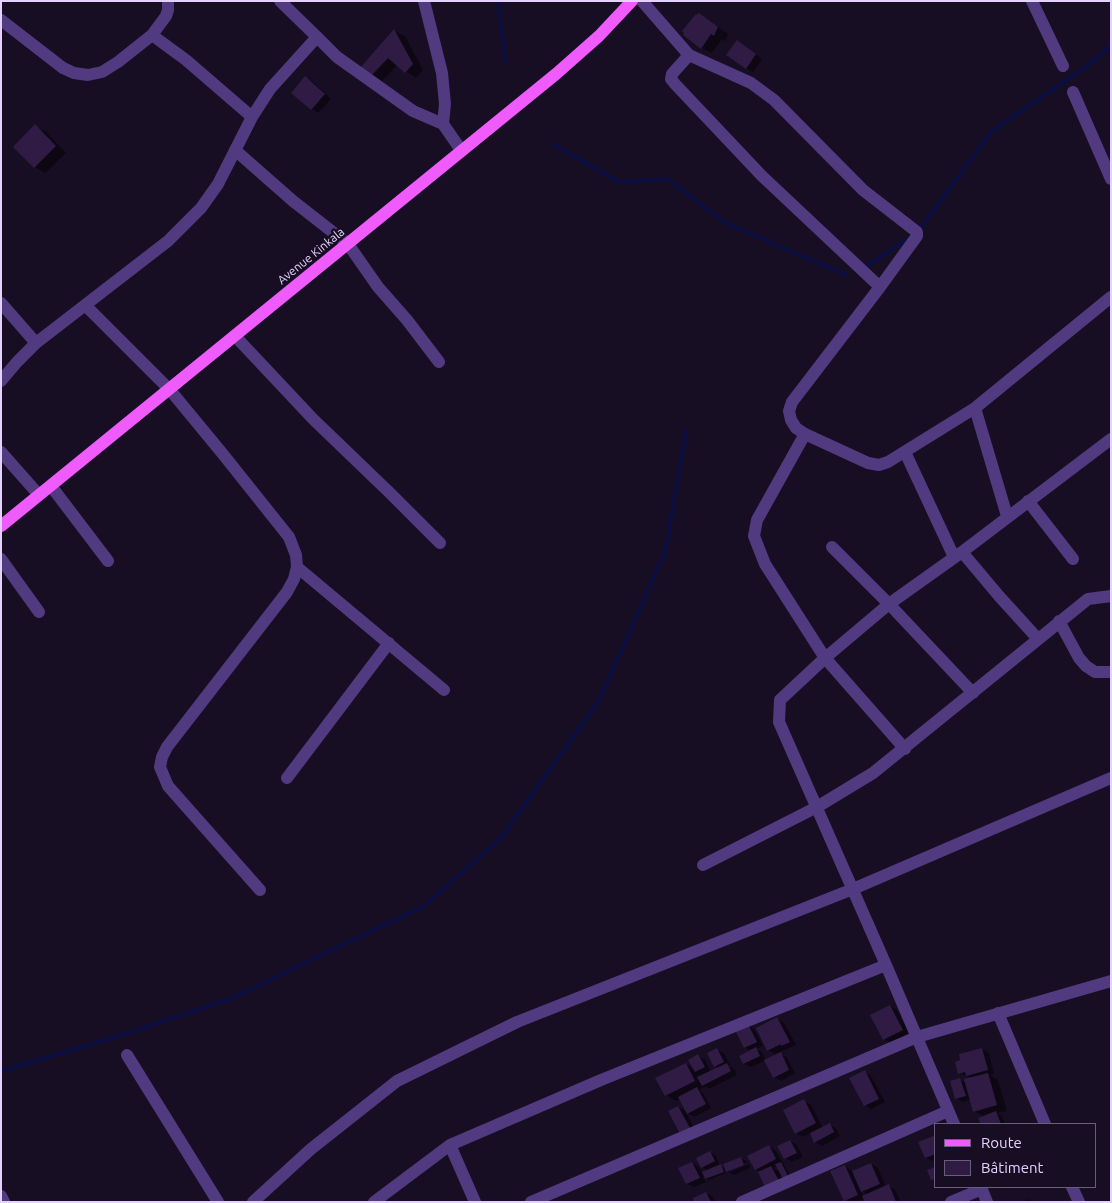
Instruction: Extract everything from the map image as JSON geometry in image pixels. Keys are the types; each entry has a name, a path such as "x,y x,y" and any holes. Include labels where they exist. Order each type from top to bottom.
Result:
{"main road":[{"name":"Avenue Kinkala","path":"2,524 170,390 582,51 632,1"}],"street":[{"path":"1,20 63,68 74,73 88,75 102,72 118,62 152,35 166,16 168,1"},
{"path":"280,1 337,57 413,111 443,124 461,150"},
{"path":"424,1 442,73 445,104 443,124"},
{"path":"642,1 689,55 751,83 774,100 863,190 917,232 917,236 880,287 792,402 791,420 796,428 805,434 868,463 879,465 888,462 975,408 1111,297"},
{"path":"1032,1 1063,66"},
{"path":"152,35 186,60 252,117"},
{"path":"1,381 36,343 168,241 194,215 218,184 252,117 270,89 317,37"},
{"path":"689,55 672,74 671,79 675,84 762,176 880,287"},
{"path":"1073,92 1111,179"},
{"path":"235,150 293,201 348,244 378,287 407,320 439,362"},
{"path":"1,304 36,343"},
{"path":"84,305 170,390 289,537 296,555 297,567 294,580 287,592 167,747 160,767 168,786 260,890"},
{"path":"235,336 313,419 392,494 440,543"},
{"path":"975,408 1007,516"},
{"path":"805,434 757,520 754,536 765,564 825,658 905,749"},
{"path":"954,1123 853,888 779,722 780,700 825,658 889,604 1111,439"},
{"path":"1,452 39,495"},
{"path":"904,452 958,554 1038,639"},
{"path":"51,486 108,561"},
{"path":"1028,500 1073,559"},
{"path":"832,547 974,693"},
{"path":"1,559 39,612"},
{"path":"297,567 444,690"},
{"path":"703,865 816,807 873,773 1088,599 1111,596"},
{"path":"1060,621 1079,658 1086,666 1095,672 1111,672"},
{"path":"287,778 389,643"},
{"path":"253,1202 311,1149 397,1081 516,1022 853,888 1111,778"},
{"path":"374,1202 450,1145 601,1080 886,965"},
{"path":"531,1202 917,1037 1111,981"},
{"path":"998,1014 1046,1123"},
{"path":"127,1055 218,1202"},
{"path":"742,1202 948,1111"},
{"path":"450,1145 475,1202"},
{"path":"951,1202 981,1188 987,1202"},
{"path":"1072,1188 1079,1202"},
{"path":"1,1196 4,1202"}],"building":[{"path":"699,13 718,27 714,36 711,34 701,49 683,35 682,31"},
{"path":"394,29 413,64 405,73 388,58 371,76 360,68"},
{"path":"737,40 756,54 746,69 726,55"},
{"path":"305,76 325,94 311,110 291,93"},
{"path":"35,124 56,146 34,168 13,147"},
{"path":"890,1005 903,1030 883,1040 870,1015"},
{"path":"777,1017 790,1042 767,1051 756,1028"},
{"path":"748,1024 757,1042 744,1048 735,1030"},
{"path":"756,1047 760,1056 743,1064 739,1056"},
{"path":"717,1048 724,1062 714,1067 707,1053"},
{"path":"982,1048 988,1070 966,1076 965,1072 958,1074 955,1062 960,1060 959,1054"},
{"path":"781,1052 789,1070 773,1078 764,1060"},
{"path":"698,1054 705,1067 695,1072 688,1060"},
{"path":"686,1063 695,1081 665,1096 655,1078"},
{"path":"727,1063 731,1071 702,1086 697,1077"},
{"path":"865,1070 879,1099 864,1106 849,1078"},
{"path":"988,1073 997,1105 973,1112 964,1079"},
{"path":"960,1078 966,1096 955,1099 950,1081"},
{"path":"697,1087 706,1104 687,1114 678,1097"},
{"path":"804,1099 816,1123 795,1134 783,1110"},
{"path":"678,1106 690,1128 680,1134 668,1111"},
{"path":"996,1111 1001,1123 980,1123 978,1118"},
{"path":"830,1123 834,1132 814,1143 810,1133"},
{"path":"934,1136 934,1155 925,1158 918,1142"},
{"path":"790,1140 797,1153 784,1159 777,1146"},
{"path":"769,1145 776,1159 755,1170 747,1156"},
{"path":"710,1151 715,1161 701,1168 696,1158"},
{"path":"741,1157 744,1165 726,1172 723,1164"},
{"path":"692,1162 700,1178 686,1184 678,1168"},
{"path":"781,1162 788,1176 783,1179 775,1164"},
{"path":"871,1163 880,1184 861,1192 852,1171"},
{"path":"721,1164 724,1172 705,1179 702,1172"},
{"path":"845,1165 858,1195 844,1201 830,1171"},
{"path":"771,1166 779,1181 765,1187 758,1172"},
{"path":"934,1168 934,1179 931,1180 927,1170"},
{"path":"889,1184 896,1202 865,1202 862,1196"},
{"path":"706,1192 711,1202 694,1202 693,1198"}],"waterway":[{"path":"498,1 505,62"},
{"path":"920,229 992,131 1094,61 1111,45"},
{"path":"553,144 619,182 667,179 726,223 846,275"},
{"path":"865,267 909,238"},
{"path":"1,1071 110,1039 230,999 424,906 500,839 599,701 665,552 686,431"}]}
